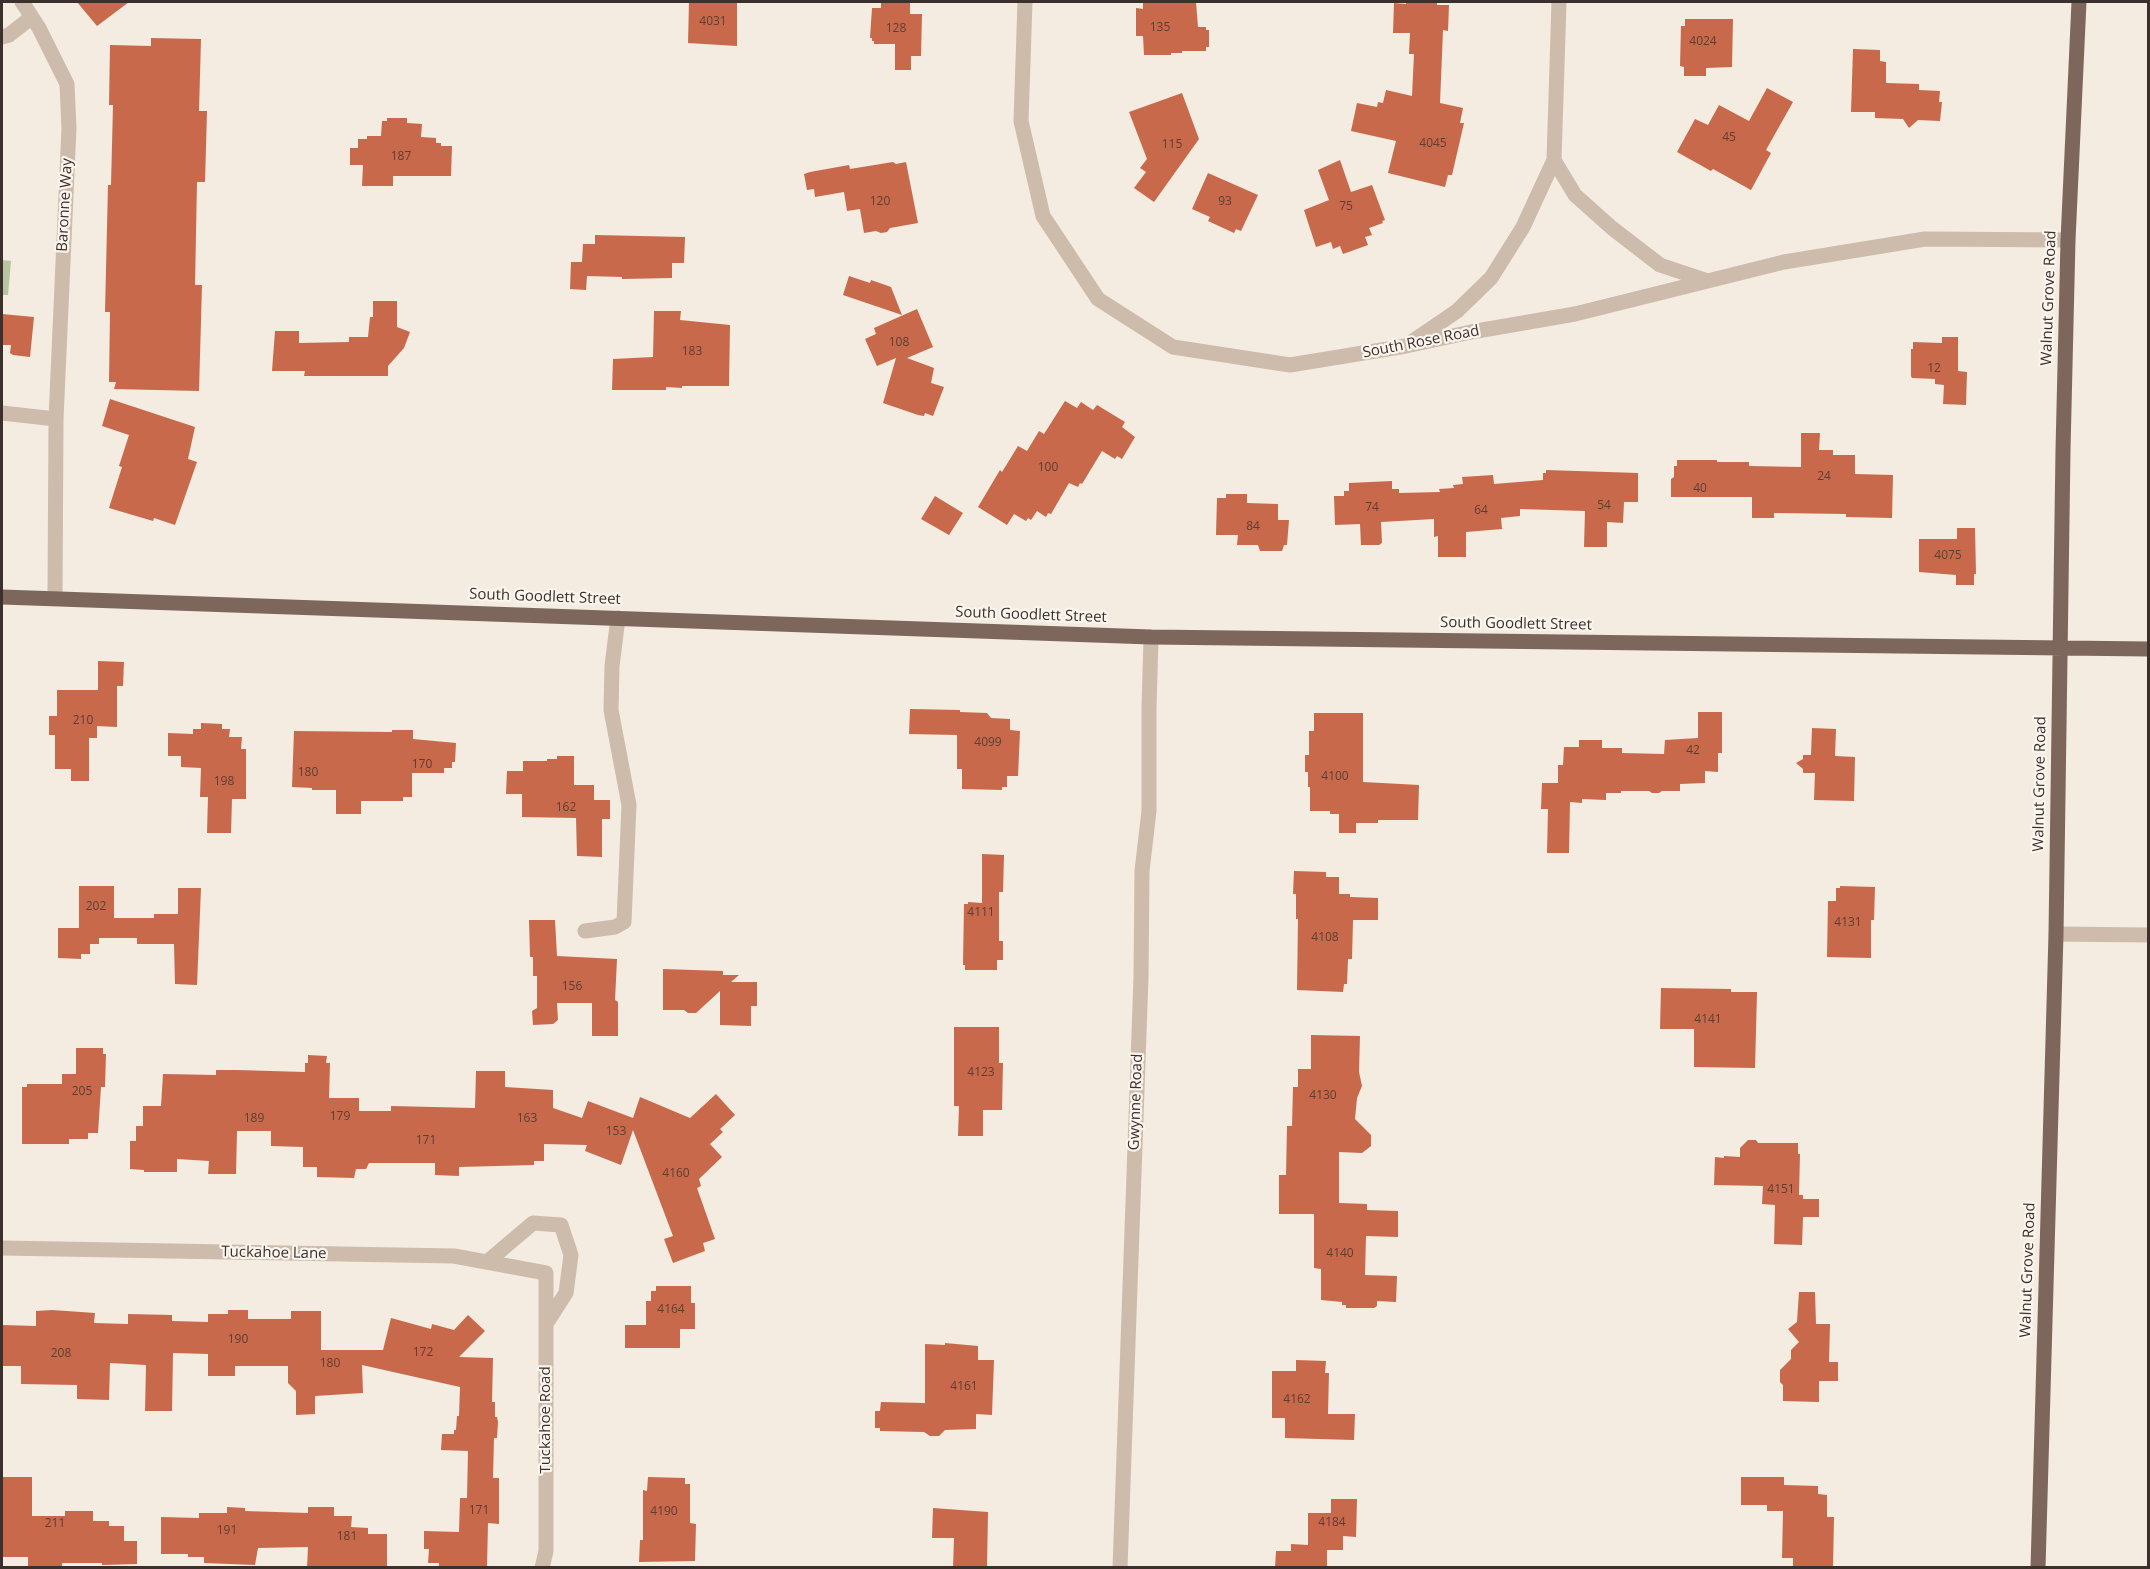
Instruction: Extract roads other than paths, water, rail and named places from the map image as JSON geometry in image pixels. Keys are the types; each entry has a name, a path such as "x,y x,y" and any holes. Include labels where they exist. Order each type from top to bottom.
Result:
{"main road":[{"name":"Walnut Grove Road","path":"2038,1568 2056,934 2068,240 2079,2"},
{"name":"South Goodlett Street","path":"2,597 55,597 1151,637 2148,649"}],"street":[{"name":"Baronne Way","path":"22,2 67,84 69,128 56,419 55,597"},
{"name":"South Rose Road","path":"1025,2 1021,121 1043,216 1098,299 1173,347 1290,365 1575,314 1784,262 1925,238 2068,240"},
{"path":"1406,346 1457,311 1491,278 1523,227 1554,160 1559,2"},
{"path":"2,37 9,35 32,17"},
{"path":"1554,160 1575,195 1612,228 1660,265 1708,281"},
{"path":"2,413 56,419"},
{"path":"585,931 615,927 624,922 629,805 611,710 612,666 618,618"},
{"name":"Gwynne Road","path":"1120,1568 1141,977 1142,871 1149,811 1151,637"},
{"path":"2056,934 2148,935"},
{"path":"487,1262 533,1223 561,1225 571,1255 566,1293 546,1324"},
{"name":"Tuckahoe Lane","path":"2,1248 454,1256 546,1273"},
{"name":"Tuckahoe Road","path":"542,1568 546,1551 546,1273"}]}
